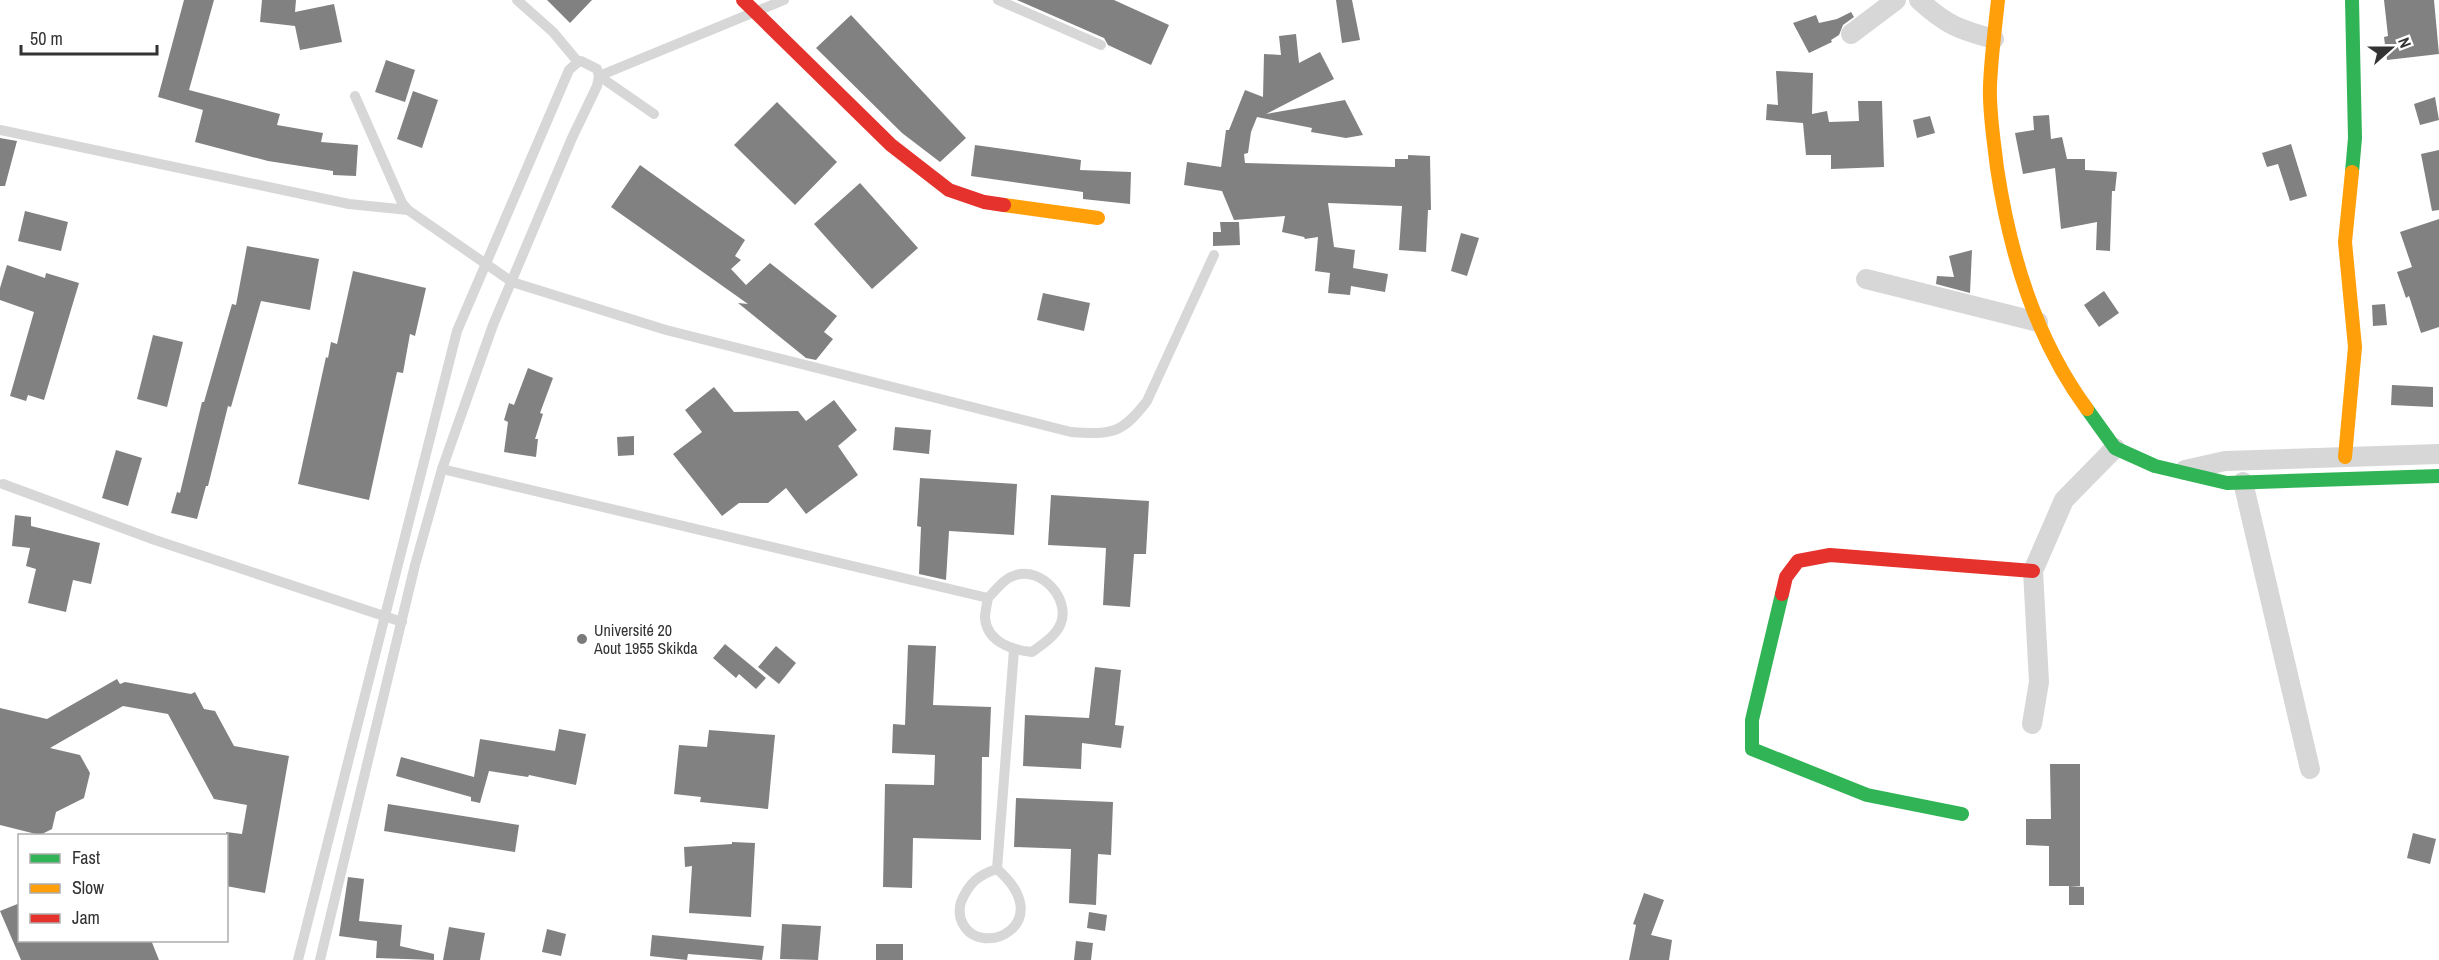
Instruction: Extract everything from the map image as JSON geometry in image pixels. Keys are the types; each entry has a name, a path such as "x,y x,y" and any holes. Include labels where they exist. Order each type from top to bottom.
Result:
{"street":[{"path":"743,0 891,145 949,190 984,202 1098,218"},
{"path":"1851,34 1896,0"},
{"path":"1919,0 1939,19 1960,30 1995,39"},
{"path":"1998,0 1990,88 1994,144 2003,206 2020,273 2038,322 2072,387 2115,448 2155,466 2227,483 2439,476"},
{"path":"2345,458 2355,347 2345,242 2355,138 2352,0"},
{"path":"1866,279 2038,322"},
{"path":"2032,724 2039,682 2032,571 2064,500 2115,448"},
{"path":"2180,472 2225,461 2439,454"},
{"path":"2243,482 2310,769"},
{"path":"1962,814 1867,795 1752,749 1752,720 1786,577 1798,561 1830,555 2032,571"}],"lane":[{"path":"517,0 553,32 578,62"},
{"path":"598,76 784,0"},
{"path":"998,0 1101,45"},
{"path":"298,960 457,331 569,70 581,61 597,69 597,86 572,138 493,325 442,469 402,622 320,960"},
{"path":"598,76 654,114"},
{"path":"355,96 402,203 408,210 512,282 666,330 1071,432 1097,434 1113,432 1133,420 1147,402 1214,255"},
{"path":"0,130 350,204 408,210"},
{"path":"442,469 988,598"},
{"path":"3,484 155,540 402,622"},
{"path":"1017,574 1036,574 1047,582 1059,597 1063,609 1061,622 1048,641 1032,652 1014,650 994,638 985,619 988,598 1003,582 1017,574"},
{"path":"997,869 1014,650"},
{"path":"997,869 1009,879 1017,892 1021,907 1019,925 1013,933 1003,939 982,941 967,933 961,920 960,906 966,889 975,879 997,869"}],"building":[{"path":"184,0 214,0 189,90 280,114 277,125 323,133 321,142 358,145 356,176 333,175 333,171 268,161 195,142 203,110 158,97"},
{"path":"262,0 296,0 295,12 334,4 342,42 300,50 295,26 260,22"},
{"path":"547,0 592,0 570,23"},
{"path":"1017,0 1114,0 1169,25 1151,65 1108,45 1104,38"},
{"path":"1336,0 1352,0 1360,40 1342,43"},
{"path":"2384,0 2434,0 2439,54 2387,60 2384,37 2388,36"},
{"path":"1851,12 1854,17 1843,25 1839,35 1831,40 1832,42 1809,53 1793,23 1816,15 1819,23 1837,19"},
{"path":"851,15 966,138 940,162 902,133 816,48"},
{"path":"1296,34 1299,63 1320,52 1334,79 1266,114 1345,100 1363,135 1346,138 1311,132 1312,128 1257,117 1251,132 1248,153 1244,154 1245,163 1395,167 1395,159 1408,159 1408,155 1430,156 1431,210 1428,210 1426,252 1399,250 1402,206 1328,203 1334,247 1355,250 1353,268 1388,274 1385,292 1351,286 1350,295 1328,293 1330,273 1315,271 1318,237 1305,239 1282,232 1285,216 1234,220 1222,191 1184,185 1187,162 1221,167 1226,130 1229,130 1245,90 1263,97 1264,54 1281,55 1279,36"},
{"path":"386,60 415,70 405,102 375,92"},
{"path":"1776,71 1813,73 1812,114 1827,111 1829,122 1859,121 1858,101 1882,101 1884,167 1831,169 1831,155 1806,155 1803,123 1766,120 1767,104 1778,105"},
{"path":"413,91 438,100 422,148 397,139"},
{"path":"2435,97 2439,120 2420,125 2414,104"},
{"path":"777,102 837,162 795,205 734,145"},
{"path":"2049,115 2051,139 2062,137 2067,159 2085,159 2085,170 2117,172 2115,191 2112,191 2110,251 2096,250 2097,222 2061,229 2055,168 2023,174 2015,133 2034,130 2033,116"},
{"path":"1930,116 1935,133 1917,138 1913,120"},
{"path":"0,138 17,141 5,186 0,186"},
{"path":"2291,144 2307,196 2290,201 2278,164 2267,167 2262,153"},
{"path":"975,145 1081,160 1080,170 1131,172 1130,204 1083,199 1083,192 971,176"},
{"path":"2439,150 2439,210 2432,211 2421,154"},
{"path":"640,165 745,240 735,256 741,260 731,269 746,285 770,263 837,316 824,332 833,339 816,360 806,358 738,303 748,304 611,207"},
{"path":"860,183 918,248 872,289 814,224"},
{"path":"25,211 68,222 61,251 18,241"},
{"path":"2439,219 2439,327 2421,333 2409,296 2406,298 2397,272 2412,267 2400,232"},
{"path":"1220,222 1239,222 1240,245 1213,246 1213,232 1221,232"},
{"path":"1461,233 1479,238 1467,276 1451,271"},
{"path":"247,246 319,259 310,310 261,301 231,407 228,406 208,486 206,486 197,519 171,513 177,492 180,493 202,402 204,402 232,304 236,305"},
{"path":"1972,250 1970,293 1936,284 1937,276 1954,277 1949,256"},
{"path":"7,265 45,278 46,273 79,283 44,400 28,395 26,401 10,396 34,312 0,300 0,288"},
{"path":"353,271 426,288 415,336 410,334 403,373 397,372 369,500 298,484 326,357 328,358 331,342 337,344"},
{"path":"2104,291 2119,313 2099,327 2084,305"},
{"path":"1043,293 1090,303 1084,331 1037,320"},
{"path":"2385,304 2387,325 2373,326 2372,305"},
{"path":"153,335 183,342 167,407 137,399"},
{"path":"528,368 553,378 540,413 543,414 535,439 538,439 536,457 504,452 508,422 504,420 509,403 514,405"},
{"path":"2392,385 2433,387 2433,407 2391,405"},
{"path":"714,387 734,412 798,411 806,421 834,400 857,430 838,446 858,475 806,514 786,488 768,503 739,503 722,516 673,454 702,432 685,410"},
{"path":"895,427 931,430 929,454 893,450"},
{"path":"634,436 634,455 618,456 617,437"},
{"path":"116,450 142,458 128,506 102,498"},
{"path":"920,478 1017,484 1014,535 949,531 946,580 919,574 921,527 917,526"},
{"path":"1051,495 1149,501 1146,554 1134,554 1130,607 1103,605 1106,548 1048,545"},
{"path":"15,515 31,517 31,526 100,543 91,584 73,580 66,612 28,603 36,569 26,566 30,548 12,546"},
{"path":"725,644 766,678 756,689 739,674 736,678 713,658"},
{"path":"908,645 936,646 933,705 991,707 989,757 982,757 981,840 913,838 912,888 883,887 885,784 934,785 935,755 892,753 893,724 905,725"},
{"path":"776,646 796,663 779,684 758,667"},
{"path":"1095,667 1121,670 1115,725 1124,726 1121,748 1082,743 1081,769 1023,766 1025,715 1089,718"},
{"path":"117,679 120,684 125,682 191,694 195,692 204,709 215,711 234,746 289,756 265,893 228,886 228,834 226,832 242,834 247,805 214,799 168,714 123,706 50,748 80,755 90,773 84,798 56,812 52,829 42,834 0,825 0,708 47,719"},
{"path":"559,729 586,734 576,785 529,775 528,777 489,771 480,803 471,801 471,797 396,776 401,757 474,777 480,739 555,751"},
{"path":"709,730 775,735 768,809 700,802 701,797 674,794 679,745 707,747"},
{"path":"2050,764 2080,764 2080,886 2049,886 2049,846 2026,845 2026,819 2051,819"},
{"path":"1016,798 1113,802 1111,855 1098,854 1096,905 1069,903 1071,849 1014,847"},
{"path":"388,804 519,825 515,852 384,831"},
{"path":"2413,833 2436,839 2430,864 2407,858"},
{"path":"732,842 755,843 751,917 689,913 692,866 685,867 684,847 732,844"},
{"path":"348,877 364,879 359,921 402,925 400,946 434,954 434,960 376,958 377,941 339,936"},
{"path":"2069,886 2084,887 2084,905 2069,905"},
{"path":"1644,893 1664,900 1651,935 1672,940 1669,960 1629,960 1636,925 1633,924"},
{"path":"18,904 18,942 152,942 159,960 21,960 0,911"},
{"path":"1089,912 1107,915 1105,931 1087,928"},
{"path":"782,924 821,926 818,960 780,959"},
{"path":"449,927 485,933 480,960 443,960"},
{"path":"547,929 566,934 561,956 542,952"},
{"path":"652,935 764,946 762,960 688,954 687,960 650,956"},
{"path":"1076,941 1093,943 1091,960 1074,960"},
{"path":"876,944 903,944 903,960 876,960"}],"traffic: fast":[{"path":"2352,0 2355,138 2352,172"},
{"path":"2087,409 2115,448 2155,466 2227,483 2439,476"},
{"path":"1782,594 1752,720 1752,749 1867,795 1962,814"}],"traffic: slow":[{"path":"1998,0 1991,65 1990,106 2002,200 2017,263 2039,324 2069,382 2087,409"},
{"path":"2345,457 2355,347 2345,242 2352,172"},
{"path":"1004,205 1098,218"}],"traffic: jam":[{"path":"743,0 891,145 949,190 984,202 1004,205"},
{"path":"1782,594 1786,577 1798,561 1830,555 2033,571"}],"place":[{"name":"Université 20 Aout 1955 Skikda","path":"582,639"}]}
